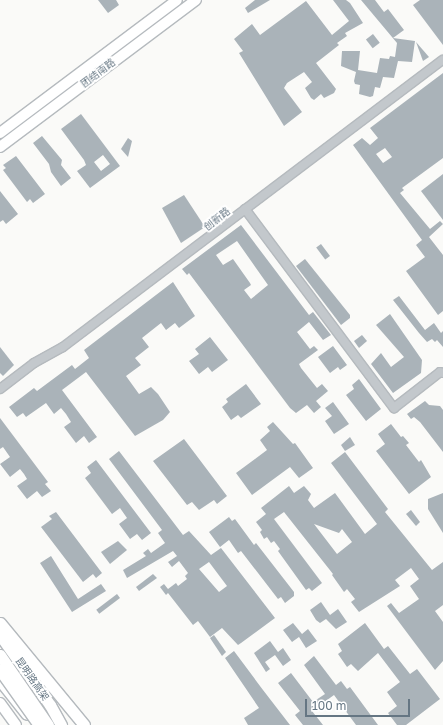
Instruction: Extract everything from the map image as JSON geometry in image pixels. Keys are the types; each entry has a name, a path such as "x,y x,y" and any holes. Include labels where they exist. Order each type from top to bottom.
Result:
{"highway":[{"path":"0,623 83,725"},
{"name":"昆明路高架","path":"0,635 50,705 60,725"},
{"name":"昆明路高架","path":"0,654 48,725"},
{"path":"0,670 39,725"}],"main road":[{"name":"团结南路","path":"0,133 177,0"},
{"name":"团结南路","path":"0,147 196,0"},
{"path":"0,681 36,725"},
{"path":"0,703 16,725"}],"street":[{"name":"创新路","path":"0,389 34,363 70,343 443,60"},
{"path":"245,209 394,408 440,372 443,373"},
{"path":"0,618 43,676 83,725"},
{"path":"14,700 43,676"}],"building":[{"path":"98,0 116,0 119,5 108,13"},
{"path":"255,0 270,0 248,13 245,8"},
{"path":"333,0 346,0 350,3 363,23 345,33 347,36 337,43 339,45 316,63 336,89 334,93 324,98 321,94 314,100 311,98 305,88 312,82 304,72 287,83 284,88 302,112 284,126 239,53 243,51 234,39 252,24 260,35 306,1 332,35 349,21"},
{"path":"361,0 375,0 384,12 388,9 404,30 393,38 415,41 412,62 398,61 394,78 383,77 380,88 375,87 373,96 370,97 359,94 360,85 355,84 354,81 356,72 341,66 342,51 360,51 358,70 377,73 380,58 389,59 390,56 395,57 397,43"},
{"path":"420,0 443,0 443,45 413,5"},
{"path":"373,34 380,43 373,48 366,40"},
{"path":"416,42 429,57 423,61"},
{"path":"443,73 443,158 402,188 404,190 400,193 430,229 440,221 443,224 429,237 443,255 443,311 438,315 406,271 425,257 416,245 422,240 353,145 362,138 370,145 378,138 370,128","holes":["385,148 392,157 383,163 376,154"]},
{"path":"81,114 120,166 90,188 77,171 86,165 84,160 61,129","holes":["103,155 110,164 101,171 94,162"]},
{"path":"42,136 62,160 61,165 71,178 61,186 51,172 49,164 33,143"},
{"path":"128,138 132,141 128,157 121,149"},
{"path":"16,156 45,194 33,203 30,199 27,202 3,170 6,168 3,165"},
{"path":"443,174 443,220 421,191"},
{"path":"0,191 18,214 6,224 3,220 0,222"},
{"path":"184,195 205,227 181,243 162,208"},
{"path":"241,225 309,315 313,312 331,335 323,340 309,322 297,332 310,349 314,346 318,350 299,364 317,388 322,384 328,391 316,401 321,407 314,413 307,405 296,413 290,408 189,273 187,275 182,269","holes":["237,241 268,285 251,299 244,290 251,285 233,259 223,265 216,255"]},
{"path":"321,244 330,256 325,260 316,248"},
{"path":"305,259 350,315 350,318 341,325 296,266"},
{"path":"173,282 195,316 179,328 175,323 166,330 161,323 142,338 149,347 135,358 141,365 126,376 139,394 151,387 158,394 170,412 163,420 135,436 86,372 62,390 97,437 89,443 84,436 76,443 64,427 71,422 61,408 54,414 46,403 26,417 23,413 17,417 9,407 34,388 37,391 72,365 75,369 89,358 84,350"},
{"path":"399,296 425,330 434,323 441,333 443,331 443,347 437,340 435,342 432,339 427,342 419,333 393,300"},
{"path":"390,314 422,360 421,373 393,393 371,364 381,353 391,367 404,357 376,325"},
{"path":"362,335 367,341 359,348 354,341"},
{"path":"210,337 228,360 212,372 208,367 199,374 189,361 199,354 195,349"},
{"path":"333,346 347,365 340,370 338,367 330,373 318,357"},
{"path":"0,347 14,365 3,376 0,373"},
{"path":"359,379 381,409 366,421 346,395 354,389 352,385"},
{"path":"246,384 261,404 241,418 238,415 231,420 222,407 228,402 226,399"},
{"path":"425,401 429,405 440,406 443,410 443,452 420,422 414,417 411,419 407,414"},
{"path":"333,402 349,424 334,434 325,421 332,416 325,408"},
{"path":"0,418 48,482 45,484 51,491 42,497 37,491 27,499 17,486 27,479 24,474 20,469 10,477 0,464 10,457 3,447 0,449"},
{"path":"273,422 293,444 295,443 313,468 299,478 290,467 252,495 236,473 267,450 260,440 270,431 267,427"},
{"path":"391,424 401,437 403,436 409,443 406,445 419,462 421,460 431,477 409,494 376,451 385,444 378,434"},
{"path":"350,437 355,445 345,451 341,445"},
{"path":"184,439 227,496 217,504 214,500 199,510 192,502 187,505 153,461"},
{"path":"119,451 183,535 189,531 211,555 221,548 275,618 238,645 222,628 210,637 198,621 193,625 168,593 166,595 160,587 164,584 168,589 176,583 178,586 187,579 185,576 188,573 179,561 172,567 168,562 177,556 173,551 127,578 123,570 146,556 143,553 148,549 151,553 165,543 158,533 162,530 109,459","holes":["209,562 227,586 219,592 199,569"]},
{"path":"345,452 388,509 385,512 432,570 443,562 443,605 435,611 443,622 443,661 435,670 387,606 391,603 399,613 419,599 410,586 419,579 411,568 395,580 400,586 359,612 351,602 355,599 347,589 344,592 332,575 333,574 284,512 274,519 322,583 312,591 309,588 306,590 278,551 280,549 274,541 271,543 267,537 264,539 260,532 262,530 256,522 266,514 261,508 289,486 294,493 304,486 311,494 308,500 314,508 335,493 365,534 377,524 331,463","holes":["314,524 339,533 342,529 352,542 337,554"]},
{"path":"96,460 151,533 142,540 137,534 130,539 119,524 127,518 120,508 112,514 85,478 91,473 87,467"},
{"path":"443,493 443,533 428,509 428,499"},
{"path":"411,510 420,522 416,526 406,514"},
{"path":"56,512 102,573 96,578 93,574 83,582 41,527 52,519 49,516"},
{"path":"229,517 232,521 235,519 254,545 256,543 294,592 294,596 285,603 281,597 278,599 241,551 238,553 229,540 220,547 209,532"},
{"path":"118,541 127,550 110,564 101,552"},
{"path":"51,556 78,599 101,584 106,591 72,612 40,563"},
{"path":"153,574 157,578 139,591 136,587"},
{"path":"117,594 120,598 99,614 96,610"},
{"path":"321,602 330,615 338,609 347,622 336,629 326,619 320,623 316,620 310,610"},
{"path":"293,623 302,634 308,629 317,641 306,648 299,637 292,642 283,630"},
{"path":"365,623 384,649 388,646 410,674 417,669 440,699 406,725 397,725 388,713 397,706 387,692 400,682 378,653 358,671 351,664 347,667 338,654 342,651 338,644"},
{"path":"214,635 226,652 222,656 210,638"},
{"path":"270,641 278,652 283,648 291,660 283,666 275,655 265,662 270,669 266,672 254,653"},
{"path":"234,651 290,725 248,725 244,718 259,708 225,658"},
{"path":"314,656 336,685 341,681 347,689 350,687 378,725 356,725 334,695 312,711 323,725 303,725 295,715 300,711 278,683 291,673 313,702 325,694 304,665"}]}
